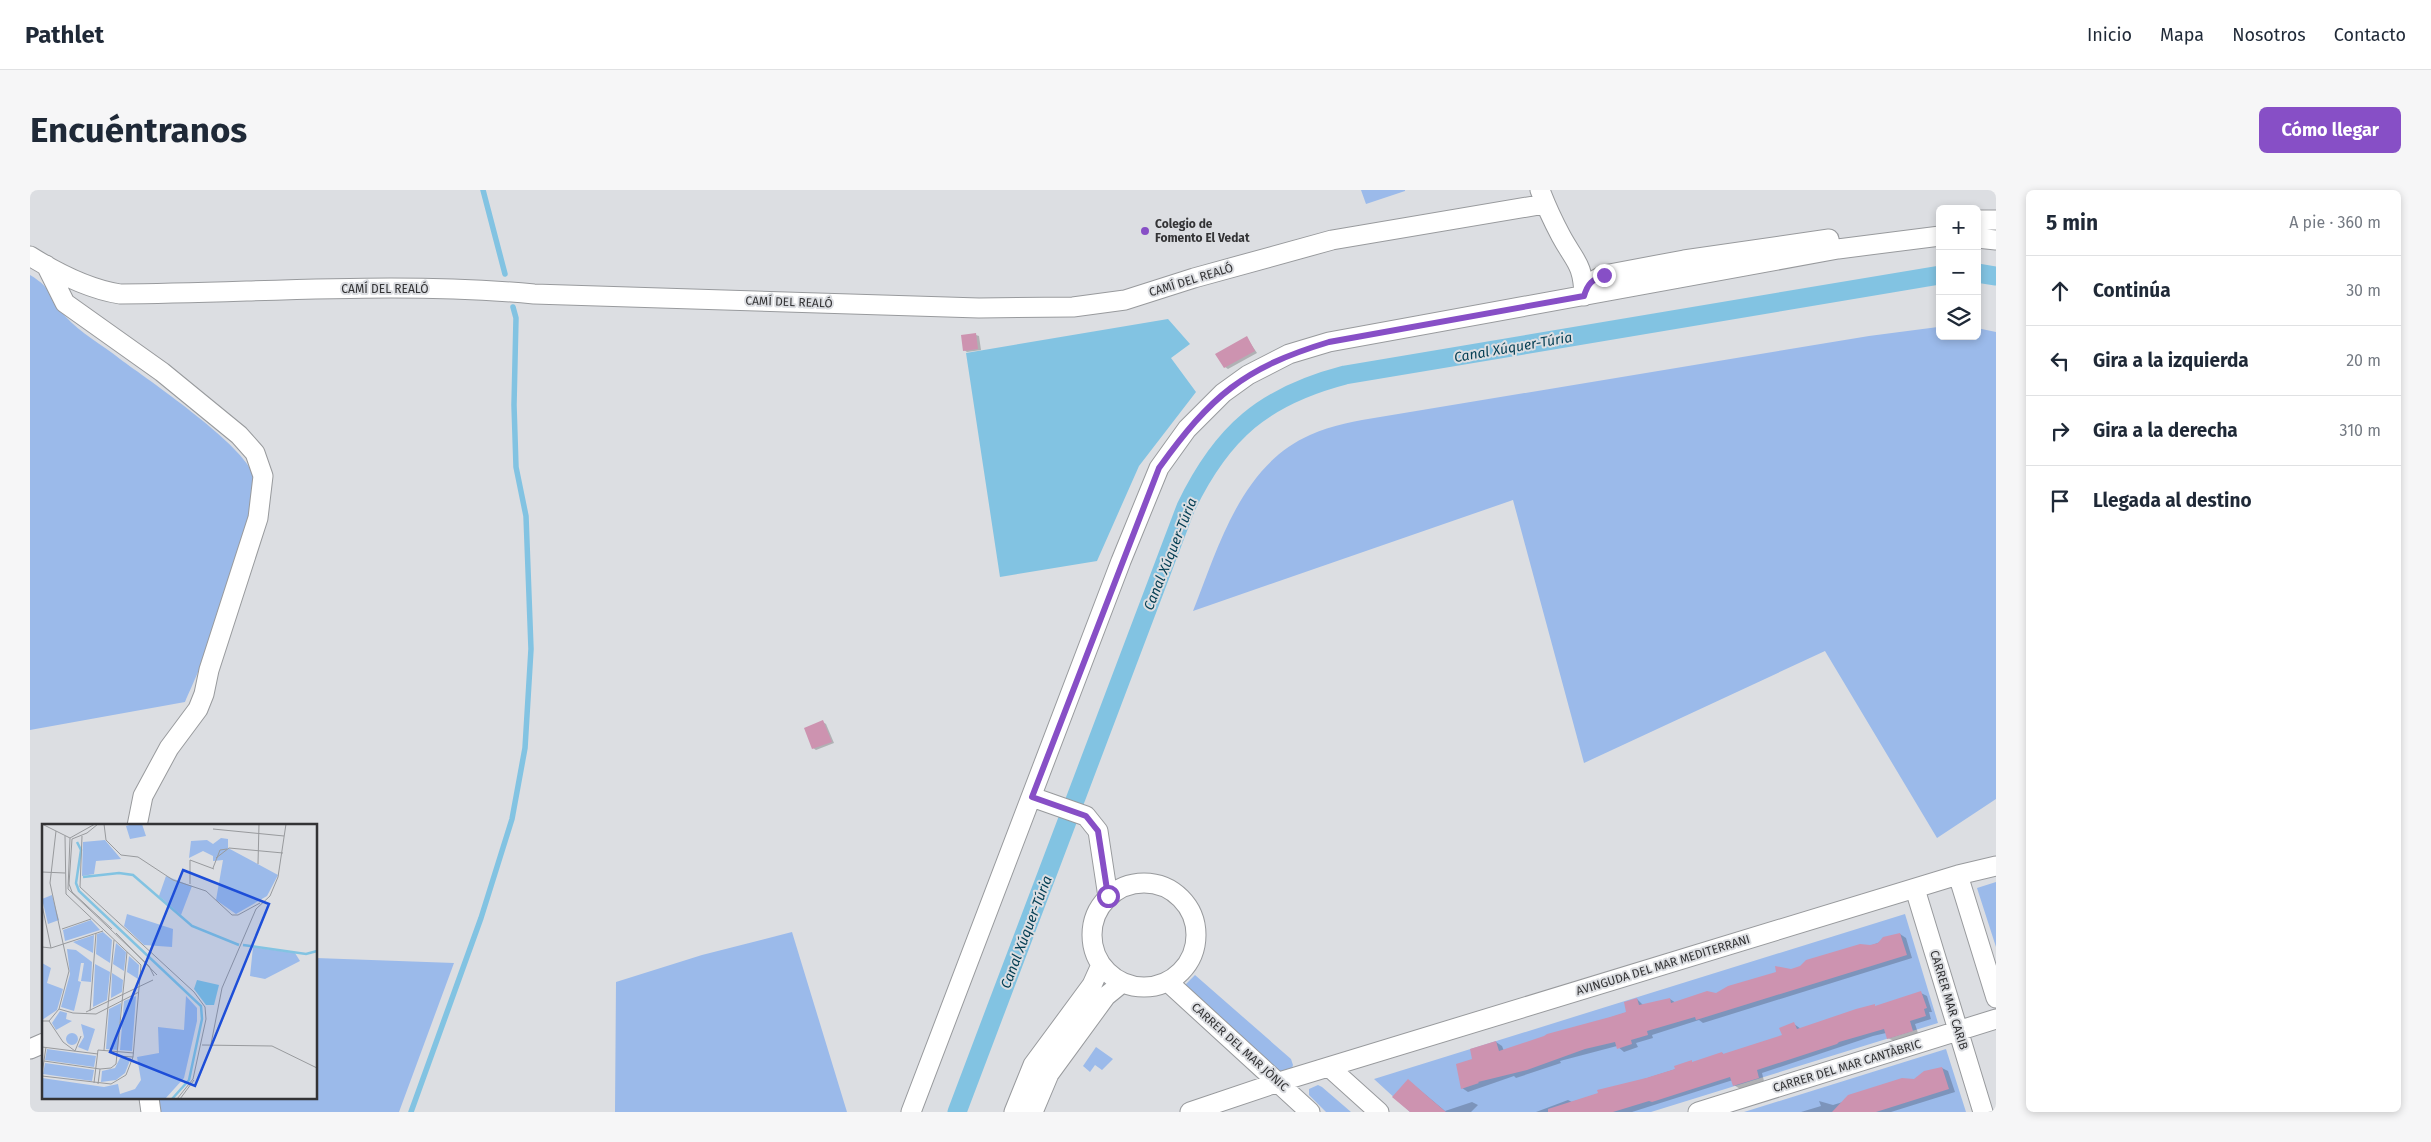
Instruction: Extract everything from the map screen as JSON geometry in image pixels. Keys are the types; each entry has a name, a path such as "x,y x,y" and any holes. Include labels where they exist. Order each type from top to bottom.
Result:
{"street":[{"name":"CAMÍ DEL REALÓ","path":"38,261 88,286 104,292 120,294 359,288 480,289 534,294 979,308 1073,307 1125,300 1194,278 1332,240 1543,197"},
{"path":"1543,197 1561,237 1579,263 1586,271 1604,275"},
{"path":"1981,220 1996,220"},
{"path":"1584,296 1588,284 1604,275 1776,246 1936,225"},
{"path":"912,1112 1038,799 1159,468 1187,429 1223,393 1248,375 1289,354 1329,342 1838,249 1936,237"},
{"path":"1981,238 1996,240"},
{"path":"38,261 65,303 162,372 239,436 255,453 263,476 258,518 209,670 204,694 198,709 155,770 143,796 137,824"},
{"path":"1579,263 1584,280 1584,296"},
{"path":"1038,799 1086,816 1098,831 1108,896"},
{"name":"AVINGUDA DEL MAR MEDITERRANI","path":"1190,1112 1279,1082 1958,875 1996,866"},
{"path":"1958,875 1996,998"},
{"path":"1140,883 1158,884 1174,892 1186,905 1194,921 1196,939 1192,956 1182,971 1168,982 1153,987 1137,988 1122,983 1110,976 1101,966 1092,944 1093,922 1098,908 1108,896 1123,887 1140,883"},
{"name":"CARRER MAR CARIB","path":"1915,888 1983,1112"},
{"path":"1014,1112 1033,1065 1092,985 1101,966"},
{"name":"CARRER DEL MAR JÒNIC","path":"1168,982 1310,1112"},
{"path":"1033,1112 1049,1074 1106,996 1122,983"},
{"name":"CARRER DEL MAR CANTÀBRIC","path":"1698,1112 1996,1019"},
{"path":"30,1049 42,1044"},
{"path":"1330,1067 1380,1112"}],"shaded area":[{"path":"1361,190 1405,190 1405,191 1366,204"},
{"path":"30,275 48,290 71,323 171,396 230,444 244,459 252,472 254,491 251,518 232,586 185,702 30,730"},
{"path":"1168,319 1190,344 1171,358 1196,392 1139,466 1097,561 1000,577 966,353"},
{"path":"1936,327 1936,340 1981,340 1981,329 1996,332 1996,799 1937,838 1825,651 1584,763 1513,500 1193,611 1223,536 1249,487 1266,466 1286,449 1310,435 1344,424 1371,419 1869,336"},
{"path":"1996,882 1996,947 1977,888"},
{"path":"1905,914 1938,1023 1651,1112 1410,1112 1374,1079"},
{"path":"792,932 847,1112 615,1112 616,982 702,955"},
{"path":"318,958 454,963 399,1112 157,1112 154,1100 318,1100"},
{"path":"1195,975 1291,1059 1293,1065 1291,1071 1281,1072 1183,987"},
{"path":"1096,1047 1113,1059 1102,1070 1095,1065 1090,1072 1083,1066"},
{"path":"1946,1049 1966,1112 1744,1112"},
{"path":"1318,1085 1351,1112 1326,1112 1309,1095 1309,1089"}],"building":[{"path":"976,333 978,349 963,351 961,335"},
{"path":"1247,336 1255,351 1224,368 1215,354"},
{"path":"823,720 832,742 812,749 804,728"},
{"path":"1900,933 1907,955 1696,1020 1695,1017 1647,1031 1648,1035 1631,1040 1632,1044 1617,1049 1615,1042 1585,1049 1527,1070 1478,1082 1461,1089 1456,1064 1472,1059 1470,1049 1496,1041 1499,1051 1547,1034 1626,1012 1624,1002 1637,998 1639,1005 1670,998 1671,1003 1707,991 1716,993 1728,986 1776,972 1775,966 1791,969 1800,966 1806,960 1860,944 1870,945 1878,943 1883,937"},
{"path":"1921,991 1927,1008 1924,1009 1926,1016 1910,1021 1913,1031 1887,1039 1884,1029 1839,1042 1757,1070 1759,1078 1733,1086 1730,1077 1652,1102 1649,1101 1613,1112 1548,1112 1548,1109 1598,1093 1597,1090 1646,1078 1675,1069 1674,1066 1692,1060 1692,1062 1722,1052 1723,1054 1782,1035 1779,1028 1794,1022 1797,1029 1856,1009 1875,1004 1875,1006"},
{"path":"1942,1067 1949,1089 1876,1112 1832,1112 1848,1095 1902,1078 1914,1079 1924,1071"},
{"path":"1408,1079 1446,1112 1410,1112 1392,1097"}],"waterway":[{"path":"483,190 505,274"},
{"name":"Canal Xúquer-Túria","path":"1981,274 1996,276"},
{"name":"Canal Xúquer-Túria","path":"957,1112 1186,507 1215,458 1231,438 1249,421 1269,406 1291,394 1345,375 1936,276"},
{"path":"411,1112 481,918 512,819 525,748 531,649 526,516 516,467 514,405 516,318 513,307"}],"place":[{"name":"Colegio de Fomento El Vedat","path":"1145,231"}],"route":[{"path":"1108,896 1098,831 1086,816 1032,797 1121,561 1159,468 1187,429 1223,393 1248,375 1289,354 1329,342 1584,296 1588,284 1604,275"}]}
